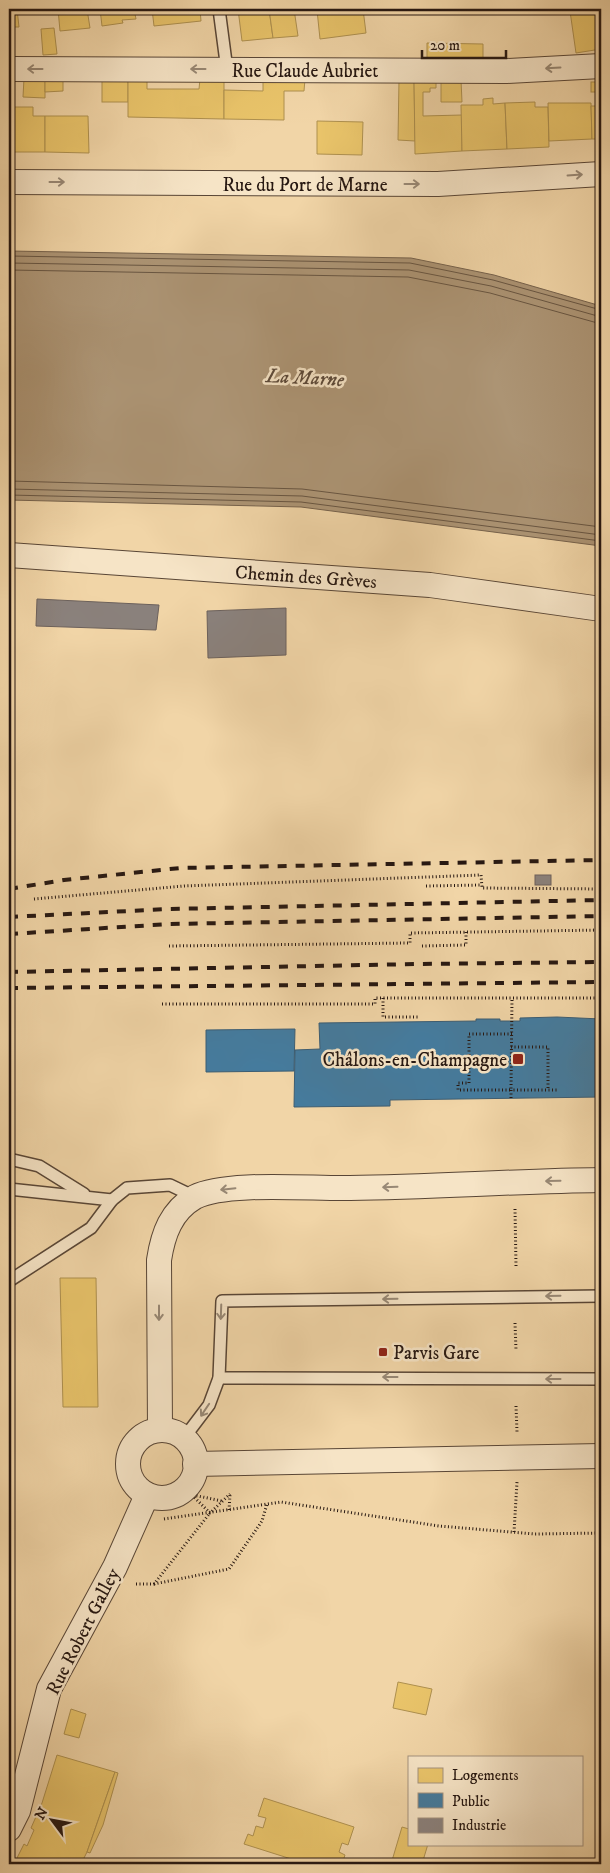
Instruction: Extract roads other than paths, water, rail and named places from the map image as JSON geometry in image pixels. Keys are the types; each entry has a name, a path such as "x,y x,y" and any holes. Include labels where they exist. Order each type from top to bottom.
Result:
{"street":[{"name":"Rue Claude Aubriet","path":"9,69 507,71 601,66"},
{"name":"Rue du Port de Marne","path":"9,182 438,184 601,174"},
{"name":"Chemin des Grèves","path":"9,554 430,585 601,609"},
{"path":"160,1430 159,1260 162,1237 169,1223 179,1210 195,1197 212,1191 244,1188 352,1188 601,1180"},
{"path":"160,1430 173,1432 184,1438 192,1449 196,1464 192,1480 180,1493 164,1498 147,1495 135,1486 129,1473 128,1458 134,1444 146,1434 160,1430"},
{"path":"196,1464 601,1456"},
{"name":"Rue Robert Galley","path":"9,1828 18,1811 49,1688 115,1567 147,1495"}],"lane":[{"path":"219,9 226,70"},
{"path":"9,1159 39,1166 86,1196"},
{"path":"9,1281 91,1228 112,1200 127,1188 170,1185 195,1197"},
{"path":"9,1189 112,1200"},
{"path":"184,1438 209,1405 219,1378 222,1301 601,1296"},
{"path":"219,1378 601,1379"}],"water":[{"name":"La Marne","path":"9,251 411,258 494,275 601,306 601,546 301,507 9,500"}],"railway":[{"path":"9,889 64,880 180,868 601,860"},
{"path":"9,917 169,909 601,900"},
{"path":"9,934 170,924 601,916"},
{"path":"9,972 601,962"},
{"path":"9,988 601,982"}],"place":[{"name":"Châlons-en-Champagne","path":"518,1059"},
{"name":"Parvis Gare","path":"383,1352"}]}
